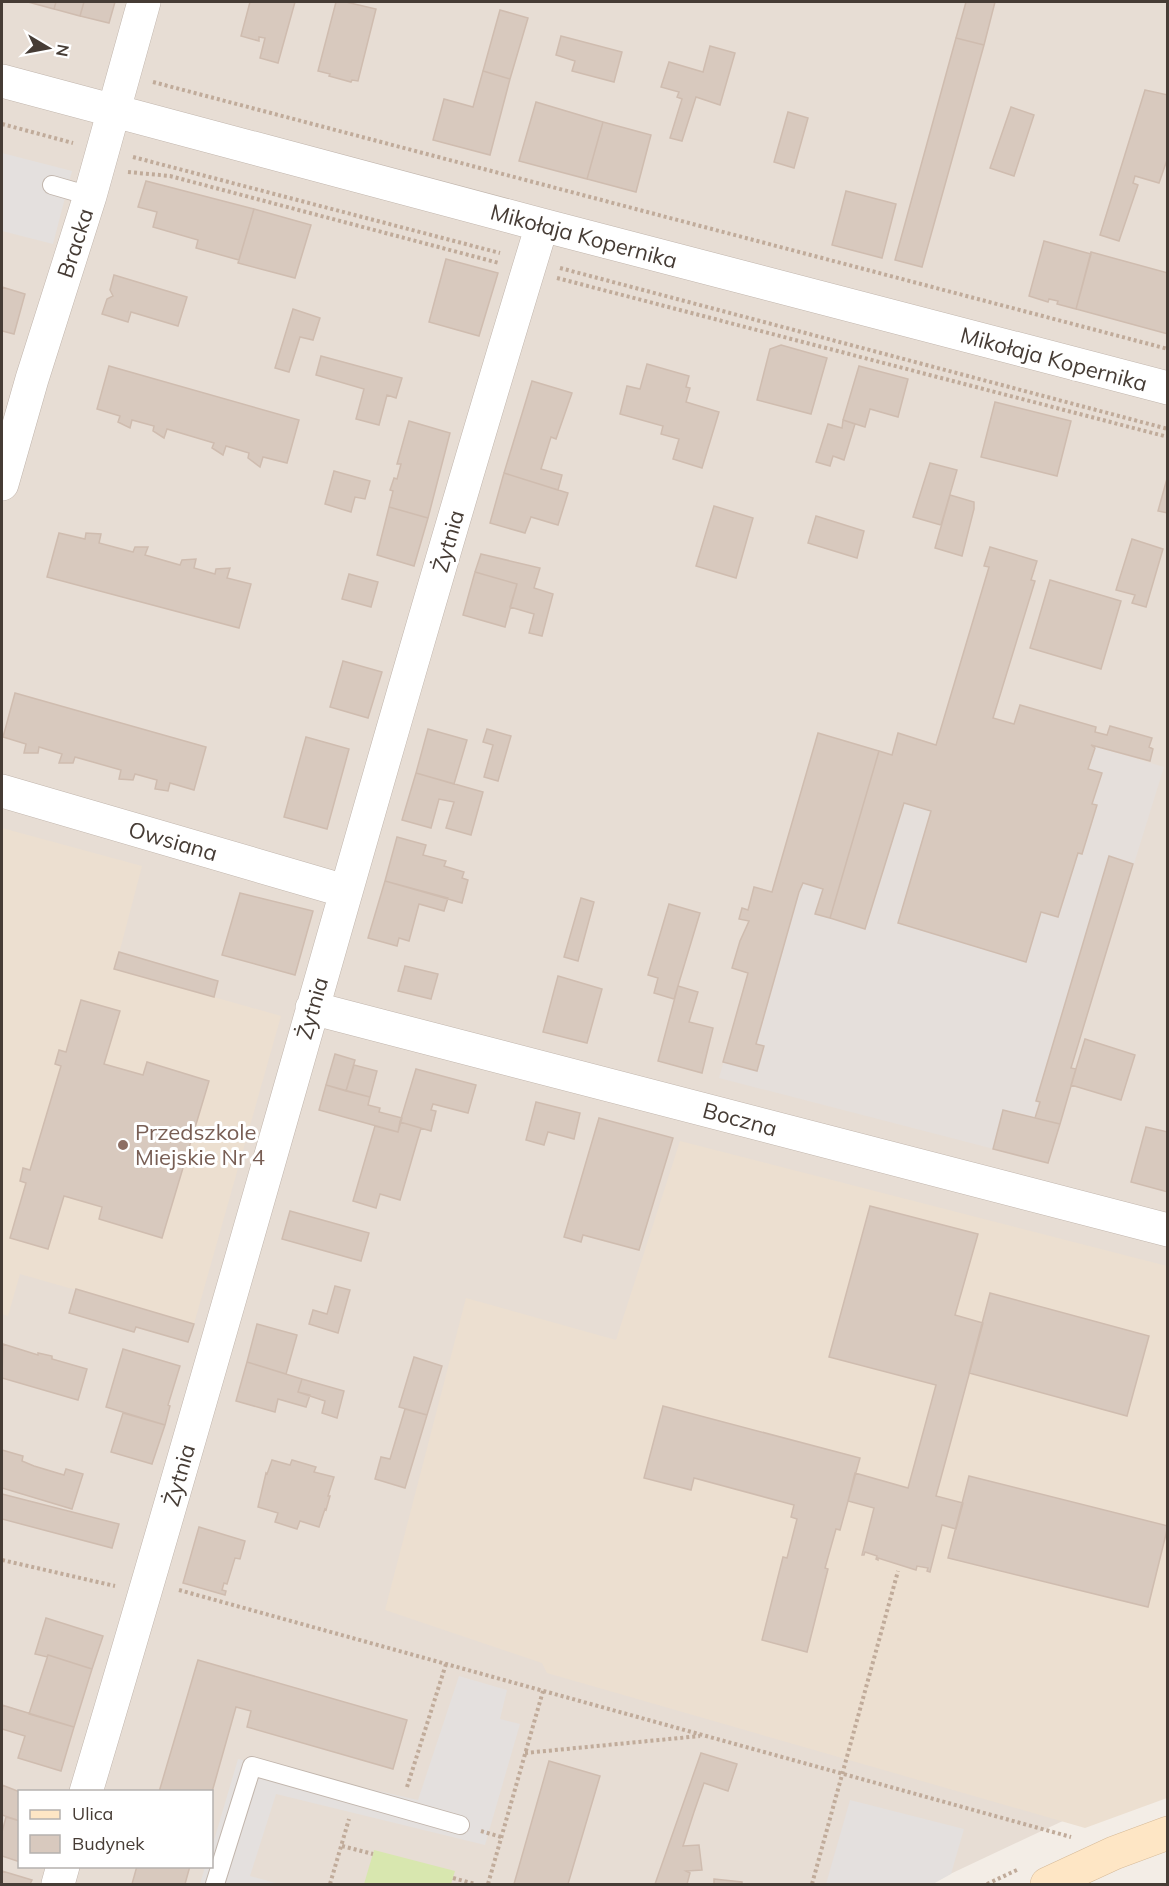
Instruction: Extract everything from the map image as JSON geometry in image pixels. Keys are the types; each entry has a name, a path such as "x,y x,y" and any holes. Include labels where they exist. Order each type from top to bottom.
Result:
{"street":[{"name":"Bracka","path":"2,484 32,379 90,196 111,161 114,111 144,2"},
{"name":"Mikołaja Kopernika","path":"2,81 1167,388"},
{"name":"Żytnia","path":"86,1790 146,1590 345,891 542,225"},
{"name":"Owsiana","path":"2,791 345,891"},
{"name":"Boczna","path":"312,1008 1167,1230"},
{"path":"1047,1884 1114,1852 1167,1833"},
{"path":"58,1884 62,1868"}],"lane":[{"path":"52,185 90,196"},
{"path":"215,1884 252,1766 460,1825"}],"path":[{"path":"183,90 1167,349"},
{"path":"2,124 111,161 1167,429"},
{"path":"111,161 161,163 529,266 1167,437"},
{"path":"2,1560 111,1586 146,1590 170,1587 1079,1840"},
{"path":"812,1884 898,1571"},
{"path":"400,1808 446,1664"},
{"path":"488,1884 543,1691"},
{"path":"525,1753 704,1736"},
{"path":"330,1884 355,1796"},
{"path":"341,1846 373,1854"},
{"path":"453,1878 475,1884"}],"shaded area":[{"path":"2,2 1167,2 1167,1772 929,1884 2,1884"},
{"path":"2,153 72,171 53,244 2,231"},
{"path":"818,733 975,776 1091,745 1164,767 1071,1067 1076,1069 1048,1163 719,1078"},
{"name":"Przedszkole Miejskie Nr 4","path":"2,828 142,866 115,969 281,1016 194,1324 20,1274 8,1316 2,1314"},
{"path":"680,1141 1167,1266 1167,1798 1085,1828 547,1673 542,1663 385,1610 466,1298 616,1340"},
{"path":"459,1676 507,1690 500,1719 520,1724 485,1845 276,1794 250,1876 279,1884 200,1884 205,1868 213,1868 213,1844 238,1759 418,1800"},
{"path":"850,1800 964,1829 951,1874 933,1884 826,1884"}],"green space":[{"path":"374,1850 455,1871 451,1884 364,1884"}],"building":[{"path":"28,2 56,2 54,9"},
{"path":"56,2 84,2 80,16 54,9"},
{"path":"84,2 115,2 109,23 80,16"},
{"path":"250,2 295,2 278,63 260,58 265,38 259,37 259,41 241,36"},
{"path":"336,2 376,9 358,81 352,80 351,82 318,71"},
{"path":"966,2 995,2 984,45 956,38"},
{"path":"500,10 528,18 510,79 483,71"},
{"path":"561,36 622,52 614,82 572,71 575,61 556,55"},
{"path":"956,38 984,45 922,267 895,260"},
{"path":"710,46 735,53 720,105 696,97 682,141 670,138 682,99 677,97 679,92 661,87 669,62 703,72"},
{"path":"483,71 510,79 490,155 433,140 444,99 473,107"},
{"path":"1145,90 1168,95 1168,157 1159,183 1135,176 1133,183 1138,185 1119,241 1100,235"},
{"path":"536,102 603,122 587,179 519,161"},
{"path":"1011,107 1034,115 1014,176 990,168"},
{"path":"788,112 808,118 794,168 774,162"},
{"path":"603,122 651,135 636,192 587,179"},
{"path":"146,181 254,209 239,260 196,248 198,240 153,227 157,212 138,207"},
{"path":"846,191 896,204 882,258 832,245"},
{"path":"254,209 311,225 295,278 238,263"},
{"path":"1044,241 1091,254 1076,309 1057,304 1058,301 1049,299 1048,302 1029,296"},
{"path":"1091,252 1168,273 1168,334 1076,309"},
{"path":"446,259 498,273 479,336 429,322"},
{"path":"114,275 187,297 178,326 131,312 128,322 102,314 107,299 113,296 110,290"},
{"path":"2,287 25,294 14,334 2,331"},
{"path":"293,309 320,318 313,340 300,337 289,372 275,368"},
{"path":"781,345 827,358 811,414 757,400 770,349"},
{"path":"321,356 402,378 396,398 387,395 379,425 356,419 364,389 316,375"},
{"path":"647,364 689,376 686,387 690,388 686,402 719,412 702,468 673,459 679,439 661,434 663,426 620,414 627,386 640,389"},
{"path":"109,366 299,420 287,463 263,457 260,467 248,458 249,453 226,446 223,455 212,448 214,443 167,429 164,438 153,431 154,426 132,420 130,428 118,422 120,416 97,409"},
{"path":"859,366 908,379 898,417 870,409 865,427 843,420"},
{"path":"532,381 572,393 556,439 551,437 541,469 562,475 558,490 504,473"},
{"path":"995,402 1071,421 1057,476 981,457"},
{"path":"843,420 855,424 844,460 833,456 830,466 816,462 828,424 842,428"},
{"path":"409,421 450,433 428,518 389,507 393,491 390,490 394,478 397,479 401,464 397,464"},
{"path":"930,463 957,470 941,525 913,517"},
{"path":"334,471 370,481 365,499 355,497 351,512 325,504"},
{"path":"504,473 568,493 558,525 531,517 525,533 490,523"},
{"path":"1168,475 1168,513 1158,511"},
{"path":"950,495 974,502 962,556 935,548"},
{"path":"714,506 753,518 736,578 696,566"},
{"path":"389,507 428,518 414,566 377,555"},
{"path":"816,516 864,531 857,558 808,543"},
{"path":"59,533 85,539 86,533 101,534 99,543 133,552 135,547 148,547 145,555 180,565 182,560 196,559 194,568 215,574 216,569 230,568 227,578 251,584 239,628 47,577"},
{"path":"1132,539 1163,549 1146,607 1132,603 1135,595 1116,590"},
{"path":"990,547 1037,561 1031,580 1035,581 993,718 1014,724 1020,705 1096,727 1095,732 1107,735 1110,726 1152,738 1149,747 1153,749 1150,761 1091,745 1095,748 1088,769 1102,773 1092,804 1097,805 1082,854 1078,853 1058,917 1041,912 1026,962 898,923 931,811 904,803 865,929 830,918 879,751 892,755 898,733 936,745 989,567 984,566"},
{"path":"481,554 540,568 534,588 553,594 542,636 529,633 534,614 510,607 517,584 475,572"},
{"path":"475,572 517,584 505,627 463,615"},
{"path":"349,574 378,582 371,607 342,599"},
{"path":"1050,580 1121,601 1101,669 1030,648"},
{"path":"343,661 382,672 368,718 330,707"},
{"path":"15,693 206,747 194,790 170,783 168,791 155,789 157,780 135,774 133,780 119,779 121,770 75,757 73,763 59,763 62,754 39,747 38,753 24,753 26,744 3,737"},
{"path":"428,729 467,740 454,784 416,773"},
{"path":"487,729 511,736 498,781 484,777 493,745 483,742"},
{"path":"818,733 879,751 830,918 815,914 823,889 803,883 799,892 756,1044 764,1046 757,1071 723,1062 748,973 732,968 749,921 739,919 742,908 748,910 754,887 772,892"},
{"path":"306,737 349,749 327,829 284,817"},
{"path":"416,773 483,792 471,835 446,828 454,802 439,799 431,828 402,820"},
{"path":"397,837 426,845 423,855 446,861 444,866 464,872 462,878 468,880 462,903 385,881"},
{"path":"1109,856 1133,864 1071,1068 1076,1069 1060,1124 1035,1118 1040,1102 1036,1101"},
{"path":"385,881 448,898 444,911 419,904 409,941 399,938 397,946 368,938"},
{"path":"240,893 313,911 295,975 222,955"},
{"path":"581,898 594,902 578,961 564,957"},
{"path":"669,904 700,913 674,999 654,993 658,978 648,975"},
{"path":"119,952 218,981 214,997 114,969"},
{"path":"405,966 438,974 431,999 398,991"},
{"path":"558,976 602,989 587,1043 543,1032"},
{"path":"678,986 698,992 689,1022 713,1028 702,1073 658,1061"},
{"path":"81,1000 120,1011 104,1064 143,1075 147,1062 209,1081 162,1238 99,1219 102,1207 64,1196 48,1249 10,1238 26,1183 20,1181 23,1168 30,1170 61,1066 55,1064 59,1050 66,1052"},
{"path":"1085,1039 1135,1055 1121,1100 1071,1085"},
{"path":"335,1054 355,1060 346,1091 326,1085"},
{"path":"354,1065 377,1071 370,1097 346,1091"},
{"path":"416,1069 476,1085 468,1113 433,1104 431,1110 436,1111 431,1131 400,1122"},
{"path":"326,1085 370,1097 368,1105 380,1108 379,1112 402,1118 398,1132 319,1110"},
{"path":"536,1102 580,1113 574,1139 548,1132 544,1145 526,1140"},
{"path":"1003,1110 1060,1124 1048,1163 993,1149"},
{"path":"599,1118 673,1138 639,1250 583,1235 581,1242 564,1237"},
{"path":"400,1122 421,1128 400,1200 380,1194 376,1208 353,1201 375,1126 398,1132"},
{"path":"1146,1127 1168,1132 1168,1192 1131,1182"},
{"path":"870,1206 978,1234 955,1315 983,1323 936,1496 963,1503 956,1529 942,1525 930,1572 927,1571 928,1568 917,1566 916,1570 878,1558 878,1560 877,1556 865,1552 862,1555 874,1508 848,1501 855,1473 908,1488 936,1385 829,1357"},
{"path":"290,1211 369,1233 361,1261 282,1239"},
{"path":"335,1286 350,1290 338,1333 309,1324 313,1310 327,1314"},
{"path":"76,1289 194,1324 188,1342 136,1327 134,1332 69,1313"},
{"path":"990,1293 1149,1336 1127,1416 969,1373"},
{"path":"257,1324 297,1335 286,1374 247,1362"},
{"path":"3,1344 38,1355 38,1353 52,1356 52,1359 87,1369 78,1400 2,1378"},
{"path":"123,1349 180,1366 168,1405 170,1406 165,1425 106,1407"},
{"path":"414,1357 442,1366 427,1415 399,1407"},
{"path":"247,1362 302,1379 298,1392 310,1395 306,1407 278,1399 275,1412 236,1401"},
{"path":"302,1379 344,1391 337,1418 322,1413 325,1401 298,1392"},
{"path":"663,1406 860,1458 840,1530 836,1529 825,1568 828,1569 807,1652 762,1640 783,1557 787,1558 797,1519 791,1517 794,1505 694,1478 691,1490 644,1478"},
{"path":"405,1409 427,1415 405,1488 375,1479 381,1457 390,1459"},
{"path":"123,1413 165,1425 152,1464 111,1452"},
{"path":"2,1450 23,1456 22,1461 34,1466 64,1475 66,1469 83,1474 72,1509 2,1488"},
{"path":"272,1460 290,1465 292,1460 316,1467 314,1472 334,1477 326,1510 319,1527 300,1521 297,1529 275,1522 278,1513 258,1507 266,1473"},
{"path":"969,1476 1168,1526 1148,1607 948,1558"},
{"path":"2,1494 119,1524 112,1548 2,1519"},
{"path":"199,1527 245,1541 240,1559 235,1558 227,1584 224,1583 222,1590 226,1591 225,1595 183,1583"},
{"path":"46,1618 103,1636 92,1669 48,1655 47,1657 35,1654"},
{"path":"48,1655 92,1669 74,1727 29,1714"},
{"path":"198,1660 407,1720 393,1769 247,1727 251,1711 236,1707 213,1790 160,1790"},
{"path":"2,1705 74,1727 61,1771 18,1758 25,1736 2,1729"},
{"path":"701,1753 737,1764 728,1791 704,1783 694,1812 683,1846 699,1845 702,1870 686,1871 690,1873 687,1884 655,1884"},
{"path":"549,1761 600,1776 568,1884 514,1884"},
{"path":"2,1785 18,1791 18,1820 2,1815"},
{"path":"6,1817 18,1820 18,1861 2,1856 2,1832"},
{"path":"136,1868 189,1868 185,1884 132,1884"},
{"path":"2,1871 32,1880 30,1884 2,1884"},
{"path":"714,1879 742,1882 742,1884 714,1884"}],"place":[{"name":"Przedszkole Miejskie Nr 4","path":"123,1145"}]}
